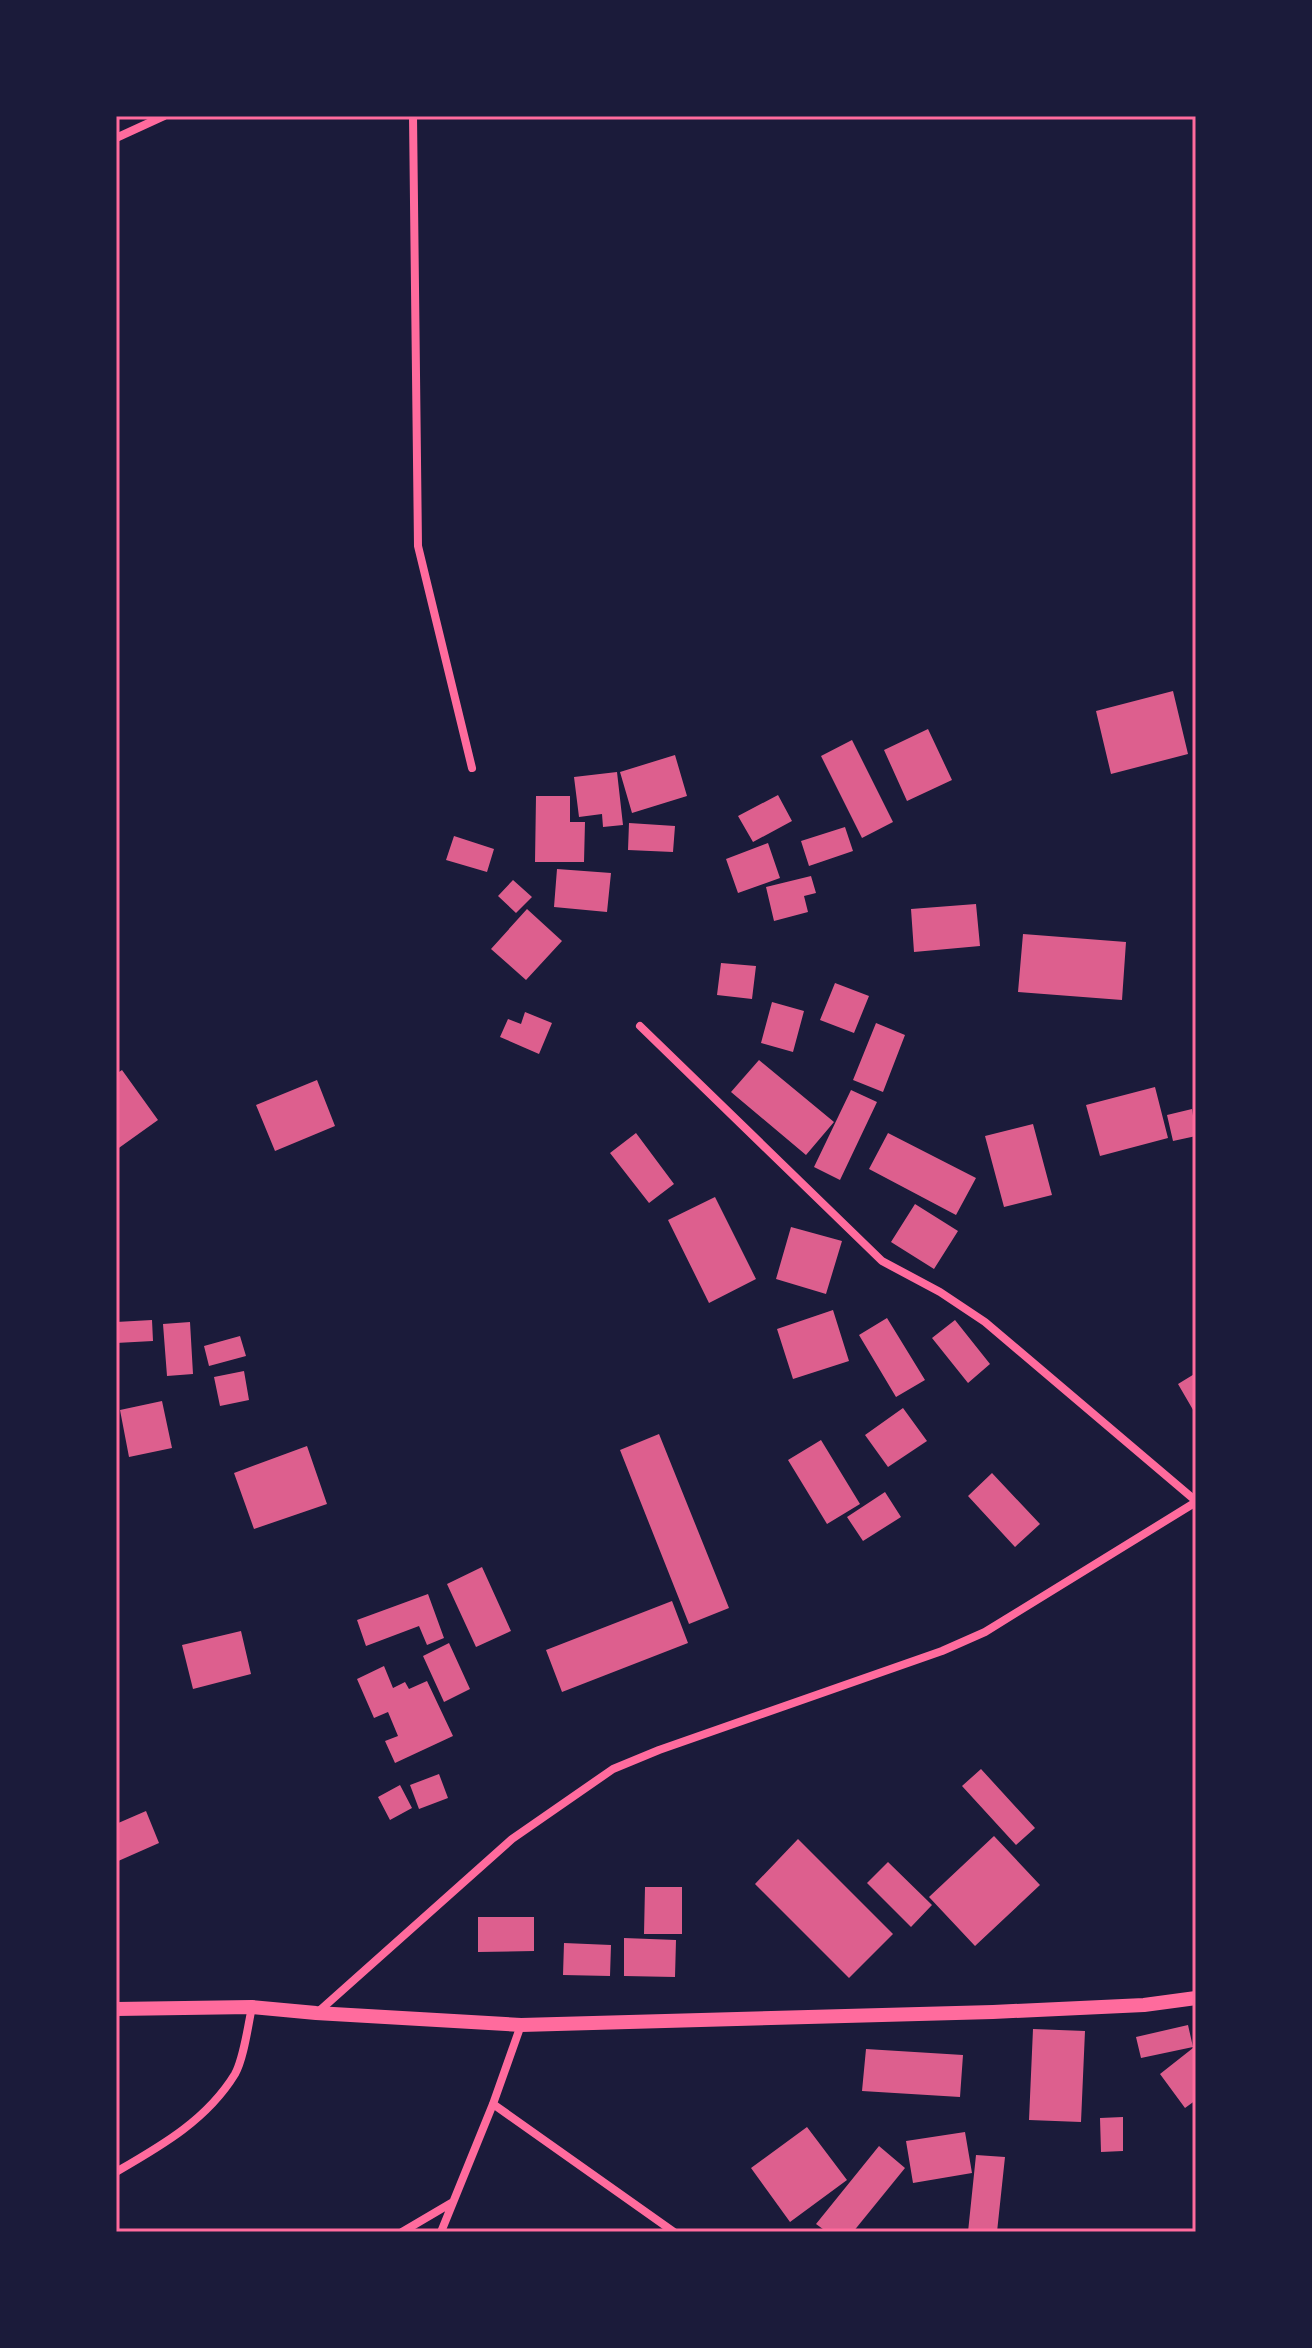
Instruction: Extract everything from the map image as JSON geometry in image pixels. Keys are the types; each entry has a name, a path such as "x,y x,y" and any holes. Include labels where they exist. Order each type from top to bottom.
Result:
{"street":[{"path":"116,138 164,116"},
{"path":"413,116 418,546 472,768"},
{"path":"316,2013 512,1839 613,1769 957,1645 985,1632 1196,1501 985,1322 940,1292 882,1261 640,1026"},
{"path":"116,2009 252,2007 521,2025 1008,2011 1144,2005 1196,1998"},
{"path":"116,2172 167,2143 204,2113 237,2072 252,2007"},
{"path":"441,2232 521,2025"},
{"path":"493,2104 674,2232"},
{"path":"402,2232 453,2202"}],"building":[{"path":"1173,691 1188,754 1111,774 1096,711"},
{"path":"928,729 952,780 907,801 884,750"},
{"path":"852,740 893,822 862,838 821,756"},
{"path":"675,755 687,796 632,813 620,772"},
{"path":"617,772 623,825 603,827 602,814 579,817 574,777"},
{"path":"778,795 792,821 753,842 738,816"},
{"path":"536,796 570,796 570,822 585,822 584,862 535,862"},
{"path":"629,823 675,826 673,852 628,850"},
{"path":"845,827 853,851 809,866 801,841"},
{"path":"454,836 494,849 487,872 446,860"},
{"path":"768,843 780,878 738,893 726,859"},
{"path":"557,869 611,873 607,912 554,907"},
{"path":"811,876 816,893 804,896 808,912 774,921 766,887"},
{"path":"513,880 532,897 516,913 498,896"},
{"path":"976,904 980,946 914,952 911,909"},
{"path":"527,909 562,941 526,980 491,949"},
{"path":"1023,934 1126,942 1122,1000 1018,992"},
{"path":"721,963 756,966 752,999 717,995"},
{"path":"835,983 869,996 854,1033 820,1020"},
{"path":"772,1002 804,1011 793,1052 761,1043"},
{"path":"525,1012 552,1023 539,1054 500,1037 508,1019 521,1024"},
{"path":"876,1023 905,1035 883,1092 853,1080"},
{"path":"759,1060 834,1122 806,1155 731,1092"},
{"path":"122,1070 158,1120 116,1150 116,1074"},
{"path":"317,1080 335,1126 275,1151 256,1105"},
{"path":"1155,1087 1168,1138 1100,1156 1086,1105"},
{"path":"851,1090 877,1102 840,1180 814,1167"},
{"path":"1192,1109 1196,1136 1173,1141 1167,1115"},
{"path":"1033,1124 1052,1195 1004,1207 985,1136"},
{"path":"636,1133 674,1184 649,1203 610,1153"},
{"path":"888,1133 976,1178 956,1215 869,1169"},
{"path":"715,1197 756,1279 709,1303 668,1220"},
{"path":"915,1204 958,1231 934,1269 891,1242"},
{"path":"791,1227 842,1241 826,1294 776,1279"},
{"path":"833,1310 849,1361 793,1379 777,1329"},
{"path":"887,1318 925,1380 896,1397 859,1335"},
{"path":"152,1320 153,1341 116,1343 116,1322"},
{"path":"955,1320 990,1364 968,1383 932,1338"},
{"path":"190,1322 193,1374 167,1376 163,1324"},
{"path":"240,1336 246,1356 209,1366 204,1346"},
{"path":"244,1371 249,1400 220,1406 214,1377"},
{"path":"1196,1373 1196,1415 1178,1384"},
{"path":"162,1401 172,1448 129,1457 120,1410"},
{"path":"903,1408 927,1441 888,1467 865,1435"},
{"path":"659,1434 729,1608 689,1624 620,1450"},
{"path":"821,1440 860,1504 827,1524 788,1460"},
{"path":"307,1446 327,1504 254,1529 234,1473"},
{"path":"992,1473 1040,1524 1015,1547 968,1496"},
{"path":"885,1492 901,1517 863,1541 847,1517"},
{"path":"482,1567 511,1631 476,1647 447,1584"},
{"path":"428,1594 444,1638 427,1645 419,1626 366,1646 357,1620"},
{"path":"672,1601 688,1643 562,1692 546,1650"},
{"path":"241,1631 251,1674 193,1689 182,1645"},
{"path":"449,1643 470,1689 444,1702 423,1656"},
{"path":"384,1666 393,1688 405,1682 409,1689 427,1681 453,1736 395,1763 385,1741 398,1736 388,1712 374,1718 357,1679"},
{"path":"981,1769 1035,1828 1016,1845 962,1786"},
{"path":"439,1774 448,1798 419,1809 410,1785"},
{"path":"400,1785 412,1808 390,1820 378,1797"},
{"path":"146,1811 159,1843 116,1862 116,1824"},
{"path":"994,1836 1040,1885 975,1946 929,1897"},
{"path":"798,1839 893,1934 849,1978 755,1884"},
{"path":"888,1862 932,1905 911,1927 867,1883"},
{"path":"645,1887 682,1887 682,1934 644,1934"},
{"path":"478,1917 534,1917 534,1951 478,1952"},
{"path":"624,1938 676,1940 675,1977 624,1976"},
{"path":"564,1943 611,1945 610,1976 563,1975"},
{"path":"1188,2025 1193,2047 1141,2058 1136,2037"},
{"path":"1033,2029 1085,2031 1081,2122 1029,2120"},
{"path":"1193,2048 1196,2052 1196,2100 1185,2108 1160,2074"},
{"path":"866,2049 963,2055 960,2097 862,2091"},
{"path":"1123,2117 1123,2151 1101,2152 1100,2118"},
{"path":"807,2127 847,2180 790,2222 751,2168"},
{"path":"965,2132 972,2173 913,2183 906,2141"},
{"path":"879,2146 905,2168 853,2232 827,2232 816,2224"},
{"path":"976,2155 1005,2157 997,2232 968,2232"}]}
